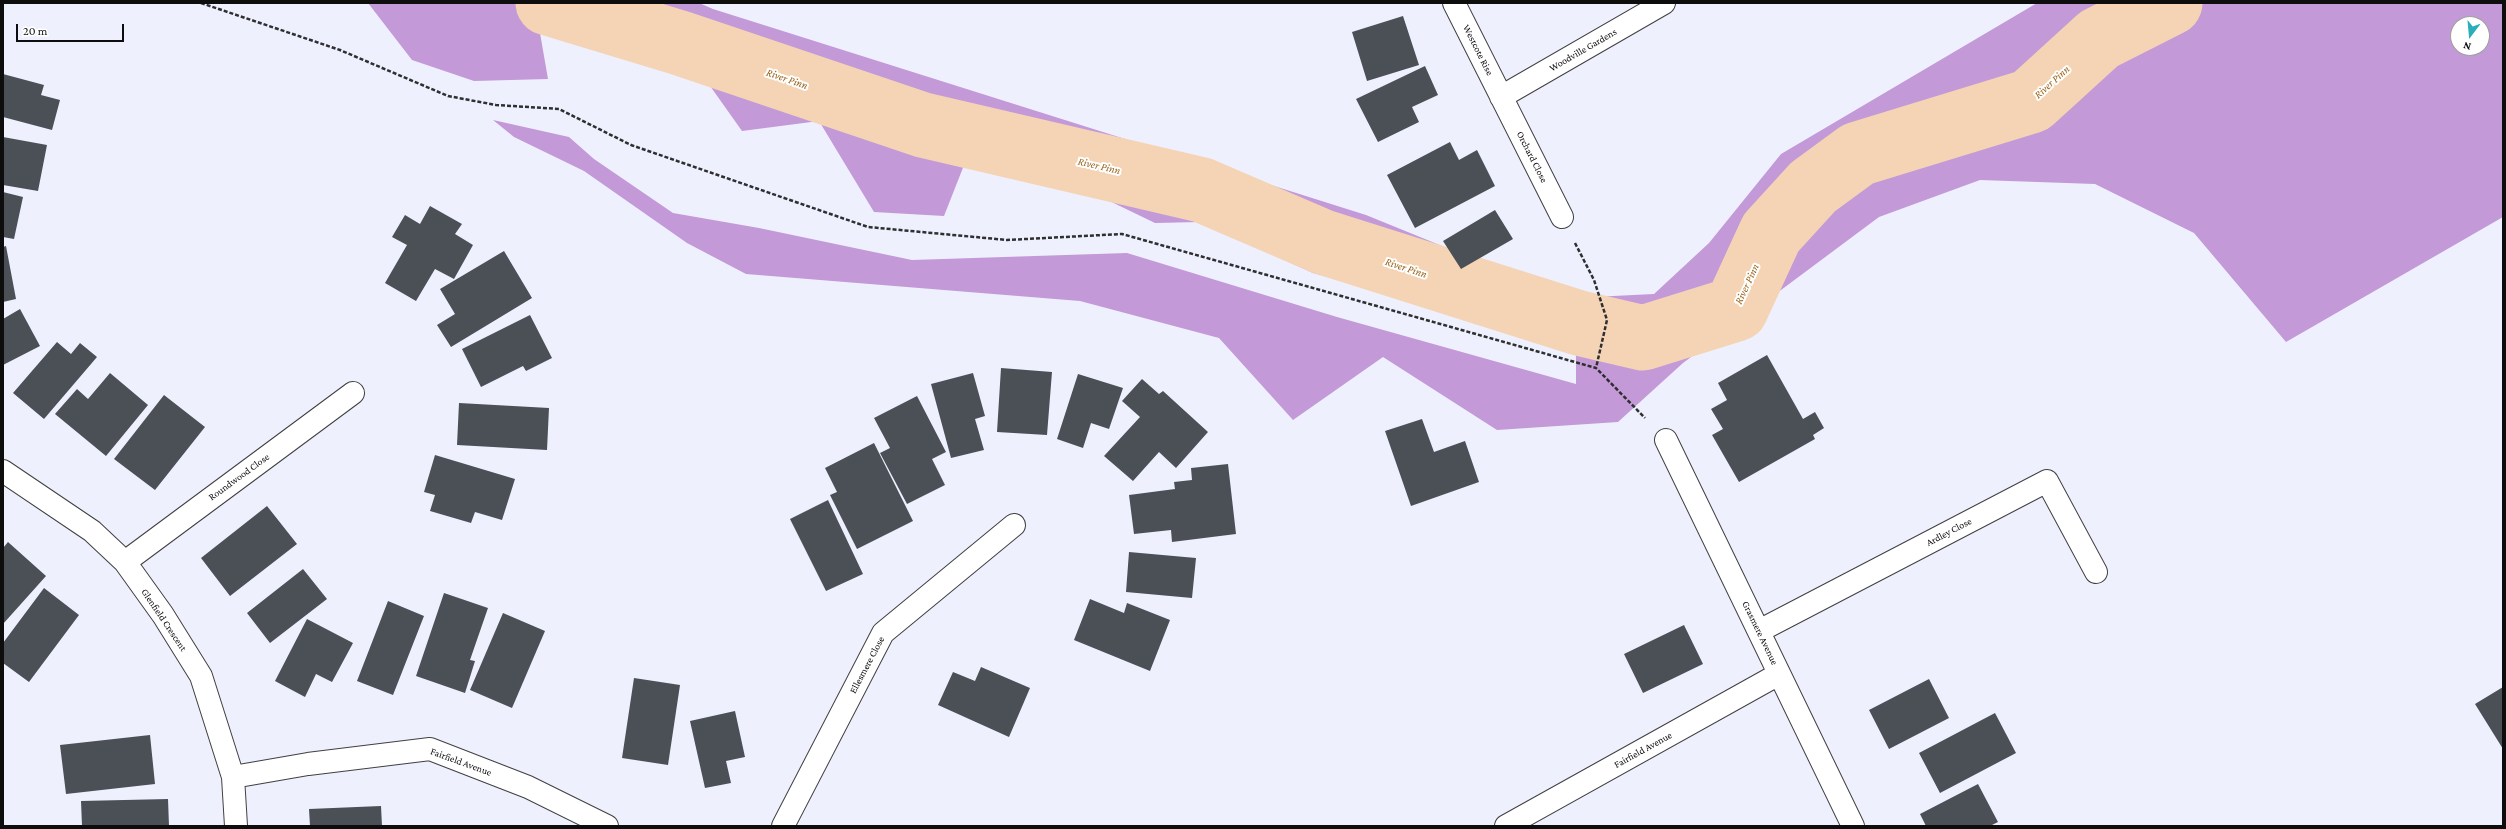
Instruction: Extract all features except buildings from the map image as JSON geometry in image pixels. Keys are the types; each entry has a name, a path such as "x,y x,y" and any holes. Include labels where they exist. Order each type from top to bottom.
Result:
{"street":[{"name":"Westcote Rise","path":"1454,3 1501,97"},
{"name":"Woodville Gardens","path":"1501,97 1664,3"},
{"name":"Orchard Close","path":"1501,97 1562,217"},
{"name":"Roundwood Close","path":"125,562 353,393"},
{"name":"Grasmere Avenue","path":"1666,440 1853,826"},
{"name":"Glenfield Crescent","path":"3,471 92,531 125,562 163,615 201,676 233,777 236,826"},
{"name":"Ardley Close","path":"1759,631 2047,481 2096,572"},
{"name":"Ellesmere Close","path":"783,826 883,633 1014,525"},
{"name":"Fairfield Avenue","path":"1506,826 1779,674"},
{"name":"Fairfield Avenue","path":"233,777 308,764 430,749 528,787 607,826"}],"path":[{"path":"201,3 340,50 448,96 496,105 559,109 631,145 868,227 1007,240 1122,234 1596,368 1666,440"},
{"path":"1562,217 1594,280 1607,320 1597,356 1596,368"}],"shaded area":[{"path":"368,3 699,3 713,9 1366,215 1501,270 1593,297 1654,294 1709,243 1781,154 2037,3 2503,3 2503,217 2286,342 2194,233 2095,184 1980,180 1879,217 1683,363 1618,422 1497,430 1383,357 1293,420 1219,338 1080,301 746,274 687,243 584,171 514,137 493,120 569,137 594,159 673,213 759,228 912,260 1127,253 1337,317 1576,384 1576,347 1313,273 1200,222 1155,223 1064,179 968,155 944,216 874,212 819,121 742,131 703,76 540,33 548,79 474,81 412,60"}],"waterway":[{"name":"River Pinn","path":"548,3 680,43 923,125 1202,190 1323,242 1579,323 1643,338 1736,309 1771,233 1813,187 1858,154 2031,101 2099,39 2170,3"}]}
